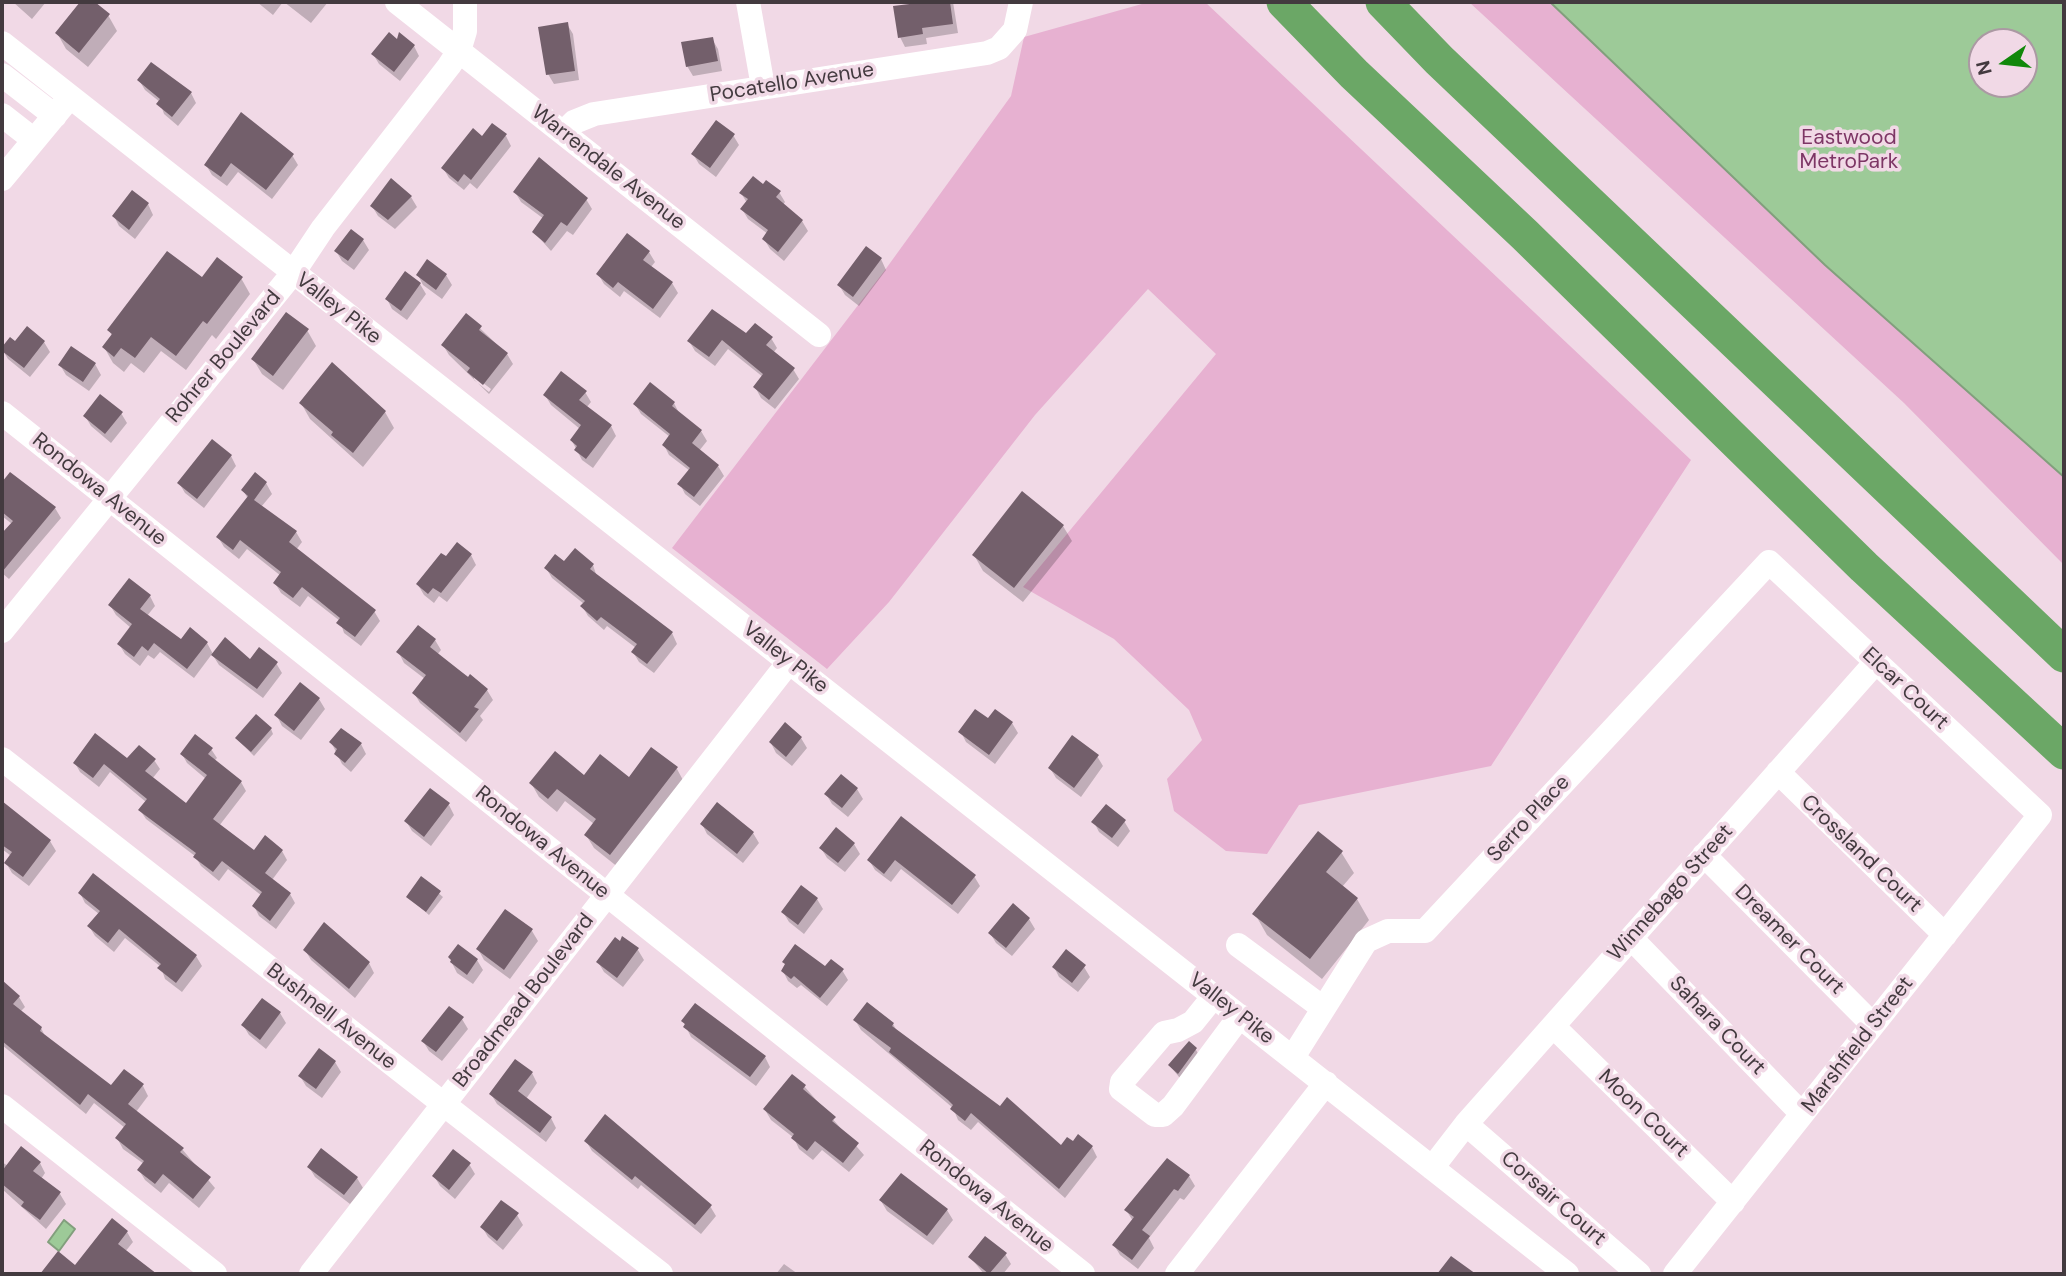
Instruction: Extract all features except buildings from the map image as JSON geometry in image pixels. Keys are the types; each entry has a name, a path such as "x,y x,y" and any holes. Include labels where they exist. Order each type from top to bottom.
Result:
{"highway":[{"path":"1284,2 1354,74 1535,245 1864,567 2064,752"},
{"path":"1383,2 1439,60 2064,655"}],"street":[{"name":"Warrendale Avenue","path":"397,2 820,335"},
{"name":"Rohrer Boulevard","path":"2,631 293,273 323,228 459,51 465,31 465,2"},
{"path":"748,2 763,88"},
{"name":"Pocatello Avenue","path":"563,133 574,122 594,114 987,53 1009,39 1016,27 1021,2"},
{"name":"Valley Pike","path":"2,43 62,106 293,273 1567,1274"},
{"path":"2,75 62,106 2,179"},
{"path":"2,115 34,140"},
{"name":"Rondowa Avenue","path":"2,413 1083,1274"},
{"name":"Elcar Court","path":"1769,562 2040,815"},
{"name":"Serro Place","path":"1293,1057 1366,942 1388,931 1425,931 1769,562"},
{"name":"Broadmead Boulevard","path":"311,1274 789,662"},
{"name":"Winnebago Street","path":"1432,1168 1466,1124 1876,662"},
{"name":"Bushnell Avenue","path":"2,759 661,1274"},
{"name":"Crossland Court","path":"1778,772 1945,935"},
{"name":"Marshfield Street","path":"1675,1274 2040,815"},
{"name":"Dreamer Court","path":"1704,855 1873,1025"},
{"name":"Sahara Court","path":"1631,938 1802,1114"},
{"path":"1238,945 1323,1008"},
{"path":"1214,996 1193,1022 1178,1030 1164,1033 1122,1083 1121,1089 1155,1115 1163,1115 1173,1106 1240,1016"},
{"name":"Moon Court","path":"1553,1026 1732,1202"},
{"path":"1177,1274 1326,1083"},
{"path":"2,1106 215,1274"},
{"name":"Corsair Court","path":"1466,1124 1639,1274"}],"green space":[{"path":"1149,2 1205,2 1691,460 1491,766 1299,805 1267,854 1226,851 1174,811 1167,779 1202,740 1189,710 1114,639 1023,587 1216,354 1148,289 1035,415 889,602 827,669 672,548 885,270 1011,96 1024,37"},
{"name":"Eastwood MetroPark","path":"1469,2 2064,2 2064,565 1904,403"}],"shaded area":[{"name":"Eastwood MetroPark","path":"1550,2 2064,2 2064,477 1825,265"},
{"path":"64,1220 75,1229 59,1251 48,1242"}]}
